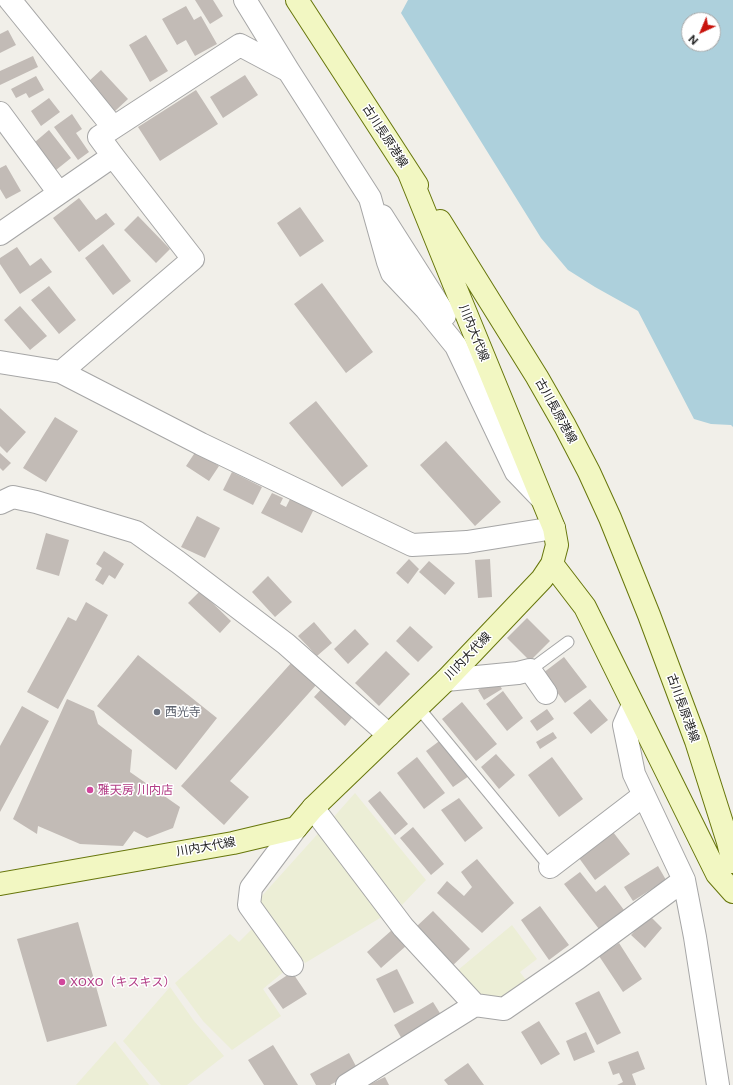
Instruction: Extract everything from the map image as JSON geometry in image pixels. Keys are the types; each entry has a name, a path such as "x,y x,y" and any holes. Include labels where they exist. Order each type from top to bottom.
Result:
{"main road":[{"name":"古川長原港線","path":"297,0 410,173 537,377 589,472 610,518 649,615 696,741 733,862"},
{"name":"川内大代線","path":"0,884 233,843 296,828 313,808 446,680 542,579 552,564 557,545 554,528 410,173"},
{"path":"552,564 585,607 632,705 717,874 733,892"}],"street":[{"path":"10,0 113,127"},
{"path":"245,0 370,198 392,273 426,309 456,346 516,472 541,498"},
{"path":"61,372 193,259 99,137 240,44 288,70"},
{"path":"0,112 59,193"},
{"path":"0,234 113,156"},
{"path":"0,362 61,372 201,444 412,545 467,542 554,528"},
{"path":"0,503 13,497 36,502 136,532 286,644 389,735"},
{"path":"446,680 518,673 530,670 546,693"},
{"path":"632,705 624,725 634,774 684,880 695,938 718,1085"},
{"path":"550,866 644,795"},
{"path":"313,808 403,927 475,1005 504,1009 578,958 684,880"},
{"path":"292,965 249,905 251,888 296,828"},
{"path":"347,1085 475,1005"}],"lane":[{"path":"530,670 568,642"},
{"path":"418,707 550,866"}],"green space":[{"path":"355,793 426,880 402,905 331,820"},
{"path":"323,828 385,915 305,963 264,912 260,898"},
{"path":"257,924 287,969 263,989 281,1016 232,1050 203,1021 175,983 230,934 239,942"},
{"path":"512,925 537,959 520,972 529,984 503,1002 484,1000 458,970"},
{"path":"170,987 194,1021 224,1056 187,1085 161,1085 123,1041"},
{"path":"115,1041 149,1085 76,1085"}],"water":[{"path":"408,0 733,0 733,427 731,425 711,424 694,419 638,311 568,270 541,238 401,13"}],"building":[{"path":"195,0 213,0 223,16 210,24"},
{"path":"186,6 194,20 201,16 217,44 195,56 186,40 177,45 162,19"},
{"path":"8,30 16,45 0,53 0,34"},
{"path":"146,35 168,71 150,82 129,45"},
{"path":"33,56 38,67 0,85 0,71"},
{"path":"101,70 128,99 115,111 88,82"},
{"path":"245,75 258,95 223,118 210,97"},
{"path":"36,76 44,90 29,98 26,93 16,98 11,89"},
{"path":"196,90 218,124 160,161 138,127"},
{"path":"49,98 60,112 41,126 31,111"},
{"path":"72,114 82,129 76,133 89,152 78,160 54,127"},
{"path":"49,130 71,158 56,170 35,142"},
{"path":"6,165 21,191 6,199 0,189 0,168"},
{"path":"79,198 96,220 106,213 115,224 79,252 53,218"},
{"path":"300,207 324,241 300,257 277,223"},
{"path":"138,216 170,249 156,263 124,230"},
{"path":"103,244 131,281 113,295 85,258"},
{"path":"17,247 30,266 41,258 52,272 20,294 0,264 0,258"},
{"path":"322,283 373,352 346,373 294,304"},
{"path":"49,286 76,320 59,334 31,300"},
{"path":"20,306 47,336 30,350 4,320"},
{"path":"316,401 368,466 342,487 289,423"},
{"path":"0,408 26,432 7,453 0,446"},
{"path":"55,417 78,431 46,482 23,468"},
{"path":"446,441 501,502 475,526 420,465"},
{"path":"196,451 219,466 209,481 186,466"},
{"path":"0,453 11,463 3,471 0,468"},
{"path":"232,472 262,487 253,505 223,490"},
{"path":"272,493 283,498 280,504 286,507 291,497 314,509 302,533 261,513"},
{"path":"197,516 220,528 205,558 181,547"},
{"path":"46,533 69,540 59,576 36,569"},
{"path":"104,551 124,564 115,579 109,575 103,585 95,580 102,568 96,564"},
{"path":"409,559 419,569 408,584 396,573"},
{"path":"490,559 492,597 478,598 475,560"},
{"path":"429,561 455,583 445,595 419,572"},
{"path":"268,576 292,602 275,617 252,592"},
{"path":"200,591 231,621 220,633 188,603"},
{"path":"86,602 108,615 58,709 27,692 68,617 76,621"},
{"path":"527,618 550,641 530,661 507,638"},
{"path":"314,622 332,643 317,656 298,636"},
{"path":"410,626 433,647 418,662 396,641"},
{"path":"355,629 369,644 348,664 334,649"},
{"path":"386,651 410,674 379,706 355,683"},
{"name":"西光寺","path":"138,655 217,718 176,770 97,706"},
{"path":"564,657 587,687 565,703 543,673"},
{"path":"292,662 317,684 230,781 249,797 224,825 181,786"},
{"path":"496,679 502,689 484,700 478,690"},
{"path":"325,685 355,714 345,726 314,697"},
{"path":"503,691 523,718 507,731 486,704"},
{"name":"雅天房 川内店","path":"67,699 94,711 98,724 132,750 130,772 180,807 173,828 147,838 134,831 123,846 80,844 38,826 37,834 13,819"},
{"path":"590,699 608,720 591,734 573,713"},
{"path":"462,702 497,744 476,761 442,719"},
{"path":"22,706 49,721 0,812 0,746"},
{"path":"547,709 554,719 537,731 530,721"},
{"path":"553,732 557,738 540,749 536,742"},
{"path":"442,739 469,776 453,787 426,751"},
{"path":"496,754 515,775 499,789 481,767"},
{"path":"417,757 445,793 424,809 397,773"},
{"path":"552,757 583,799 559,817 528,775"},
{"path":"380,791 408,824 395,835 368,801"},
{"path":"459,798 483,828 465,842 441,810"},
{"path":"413,827 444,864 431,875 400,838"},
{"path":"613,832 630,854 595,880 579,858"},
{"path":"477,859 514,903 482,933 437,893 447,881 464,896 472,887 461,872"},
{"path":"658,866 666,880 633,901 624,887"},
{"path":"580,872 596,892 605,885 624,910 599,929 564,884"},
{"path":"540,906 569,945 549,960 521,920"},
{"path":"433,911 470,949 450,968 416,927"},
{"path":"649,915 662,928 645,948 631,935"},
{"name":"XOXO（キスキス）","path":"78,922 107,1026 47,1042 17,939"},
{"path":"392,930 406,946 381,968 367,952"},
{"path":"619,943 642,979 623,992 599,956"},
{"path":"397,969 414,1003 394,1013 376,979"},
{"path":"292,972 307,994 283,1009 268,988"},
{"path":"599,991 621,1033 597,1045 575,1003"},
{"path":"433,1002 443,1018 403,1041 394,1025"},
{"path":"539,1021 560,1054 541,1065 521,1032"},
{"path":"586,1032 595,1052 574,1061 566,1041"},
{"path":"273,1045 298,1085 264,1085 248,1060"},
{"path":"638,1051 645,1069 632,1074 636,1085 617,1085 623,1082 619,1073 613,1075 608,1062"},
{"path":"349,1053 358,1070 330,1085 316,1085 310,1074"},
{"path":"468,1063 484,1085 448,1085 444,1080"},
{"path":"385,1077 389,1085 368,1085"}],"place":[{"name":"西光寺","path":"157,712"},
{"name":"雅天房 川内店","path":"90,790"},
{"name":"XOXO（キスキス）","path":"62,982"}]}
